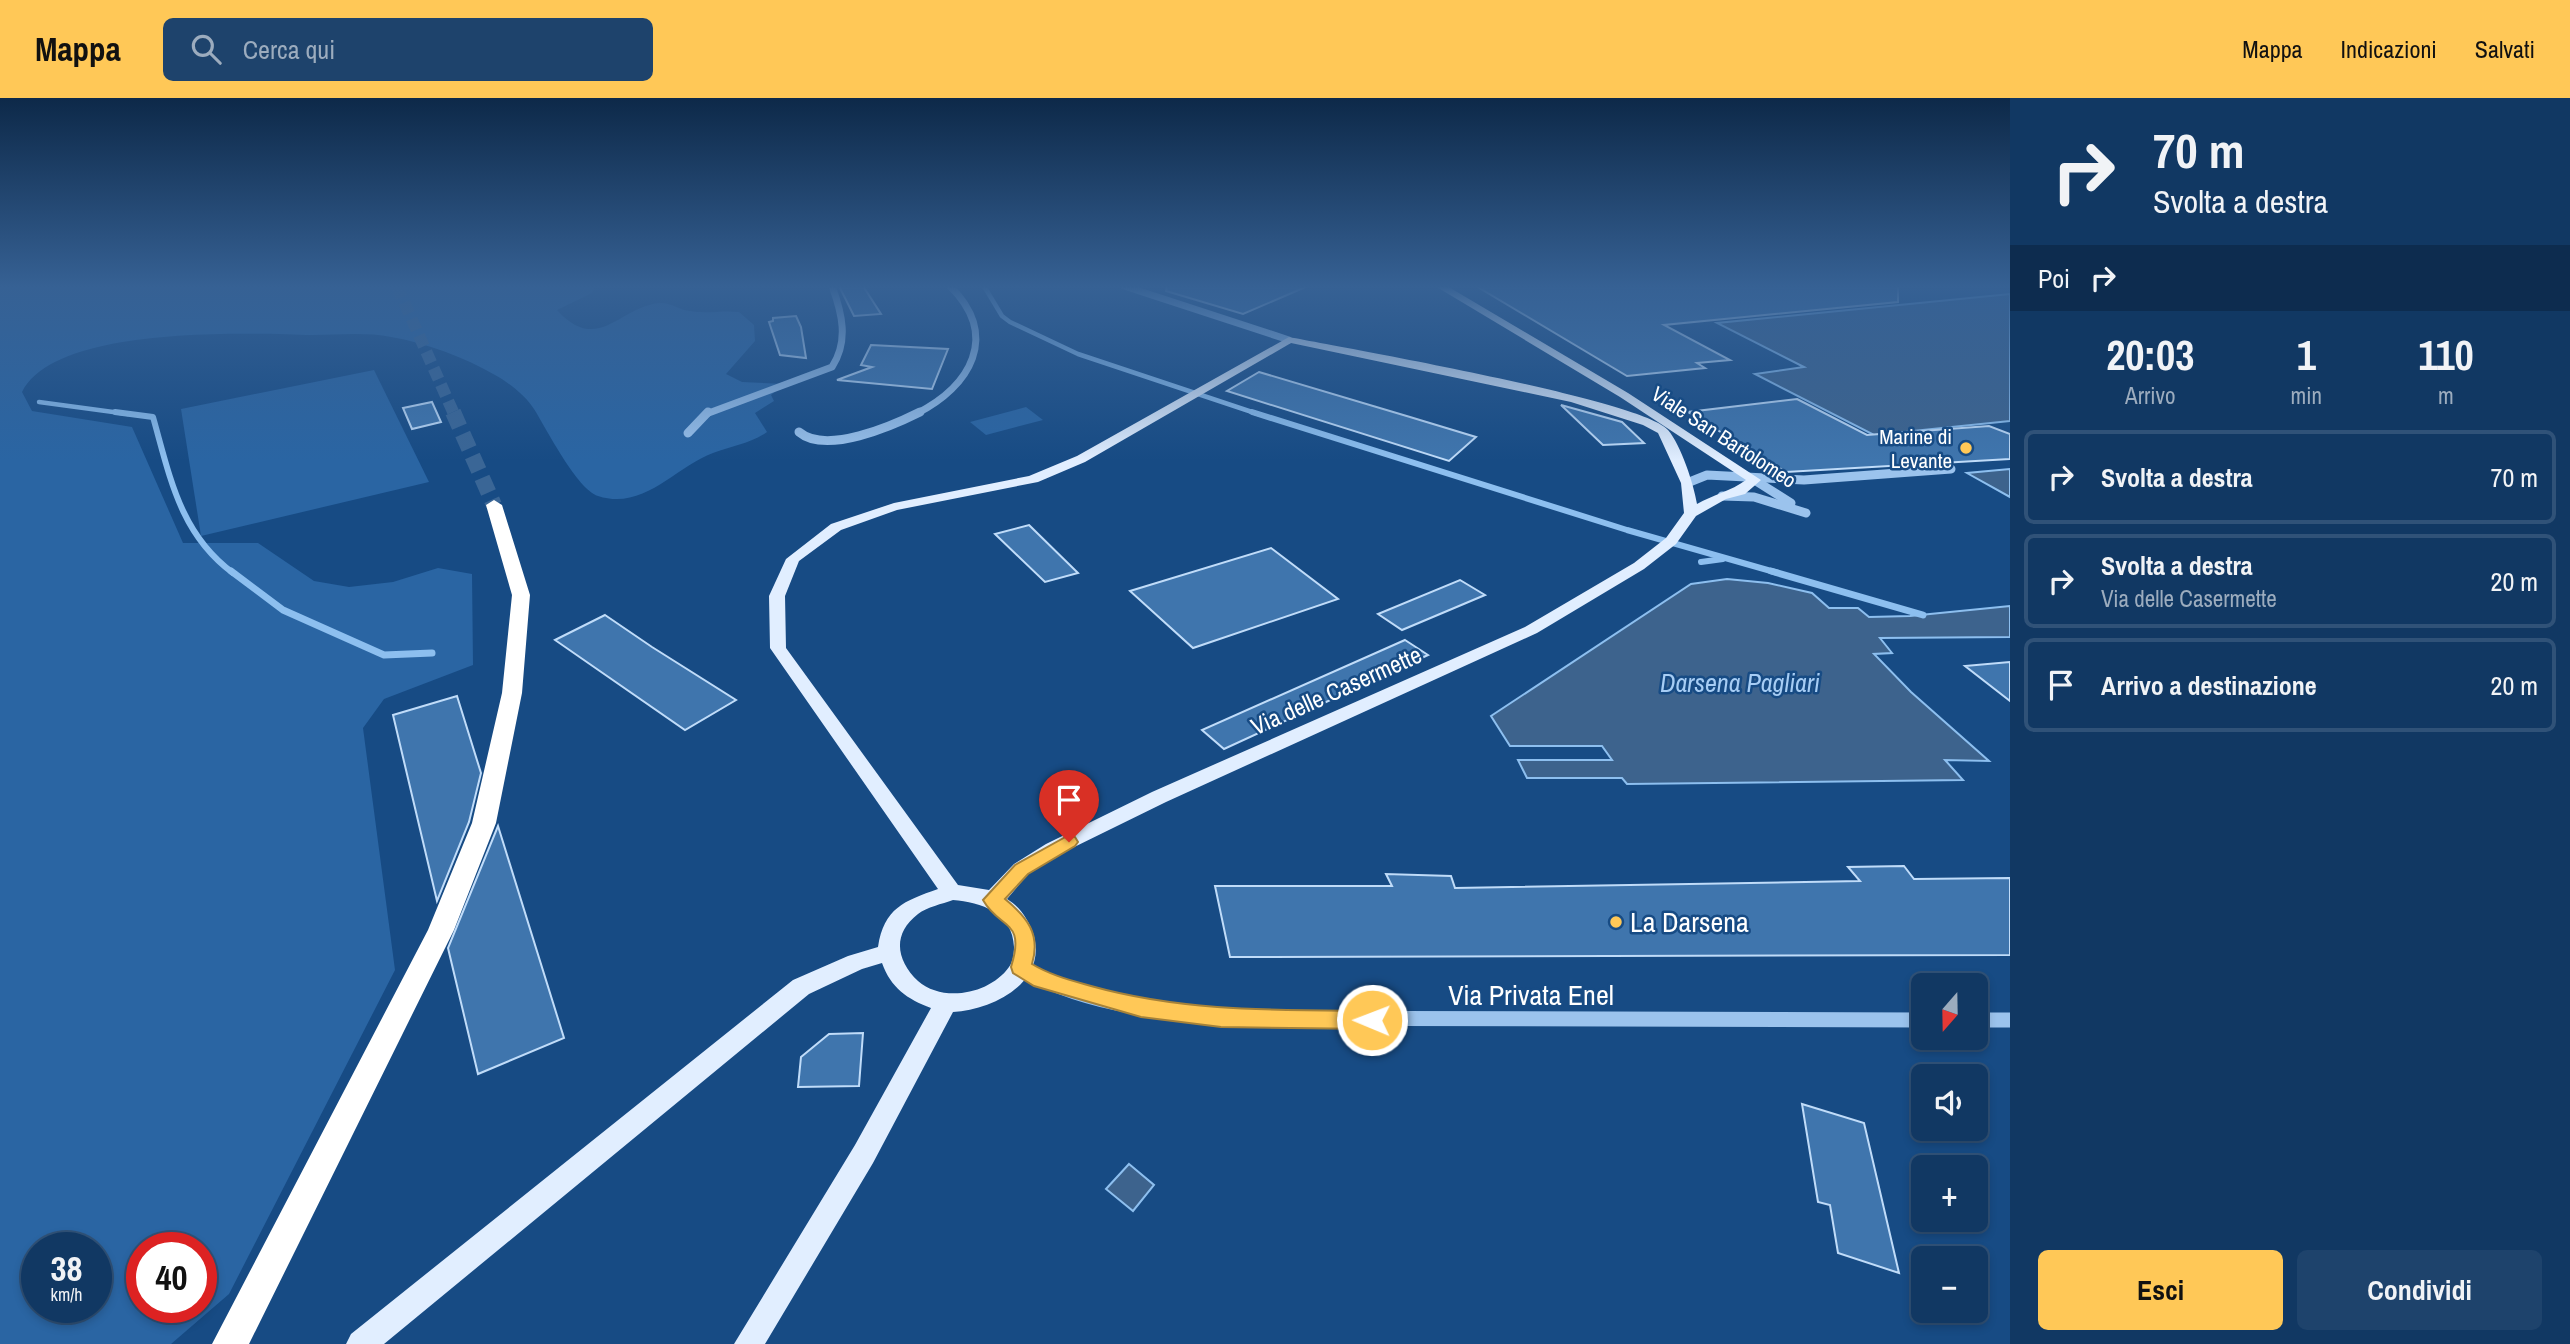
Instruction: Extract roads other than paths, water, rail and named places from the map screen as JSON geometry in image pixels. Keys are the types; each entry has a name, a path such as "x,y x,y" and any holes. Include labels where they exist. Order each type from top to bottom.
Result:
{"highway":[{"path":"230,1344 441,930 484,823 512,693 521,595 494,505"}],"main road":[{"path":"952,892 778,648 777,596 793,559 836,527 933,498 1032,479 1081,459 1282,344"},
{"path":"1309,344 1515,386"},
{"name":"Viale San Bartolomeo","path":"1535,344 1636,403 1755,480"},
{"name":"Viale San Bartolomeo","path":"1515,386 1576,394 1590,391 1585,382 1544,355 1549,353"},
{"name":"Viale San Bartolomeo","path":"1515,386 1574,399 1647,422 1663,431 1687,483"},
{"path":"1687,483 1691,513 1721,496 1740,491 1755,480"},
{"name":"Via delle Casermette","path":"993,900 1021,869 1053,849 1167,794 1531,630 1639,566 1667,544 1691,513"},
{"path":"952,892 973,893 993,900 1019,922 1025,936 1026,952 1021,967 1008,983 990,995 969,1002 946,1003 923,997 904,986 892,970 887,953 889,935 898,919 912,906 931,896 952,892"},
{"path":"361,1344 801,987 856,962 887,953"},
{"path":"749,1344 864,1154 946,1003"}],"street":[{"path":"688,433 709,411 832,367 842,356 843,344"},
{"path":"799,432 806,438 834,440 904,419 950,393 966,376 972,344"},
{"path":"1687,483 1696,477 1707,475 1755,480 1804,480 1951,469"},
{"name":"Viale San Bartolomeo","path":"1755,480 1806,513"},
{"path":"1721,496 1754,498 1806,513"},
{"name":"Via Privata Enel","path":"1021,967 1053,984 1141,1009 1221,1018 1419,1021 1911,1020"},
{"path":"1988,1020 2010,1020"}],"water":[{"path":"1759,344 2010,344 2010,421 1874,435 1755,374 1804,367"},
{"path":"2010,469 2010,497 1967,473"},
{"name":"Darsena Pagliari","path":"1727,579 1768,583 1812,593 1829,608 1858,608 1869,617 1910,616 2010,606 2010,637 1880,638 1892,653 1874,654 1911,692 1989,761 1945,760 1963,780 1627,784 1622,778 1527,778 1518,760 1612,760 1602,746 1510,746 1491,716 1691,584"},
{"path":"1129,1164 1154,1185 1133,1211 1106,1189"}],"waterway":[{"path":"1057,344 1078,354 1252,412"},
{"path":"39,402 128,414"},
{"path":"115,412 153,417 172,482 189,522 215,558 233,573"},
{"path":"1252,412 1627,530 1772,571"},
{"path":"1252,412 1258,414"},
{"path":"1701,562 1723,559"},
{"path":"231,571 283,610 384,655 432,653"},
{"path":"1772,571 1778,573"},
{"path":"1772,571 1923,615"}],"tunnel":[{"path":"423,344 454,414"},
{"path":"453,412 494,505"}],"place":[{"name":"Marine di Levante","path":"1966,448"},
{"name":"La Darsena","path":"1616,922"}]}
